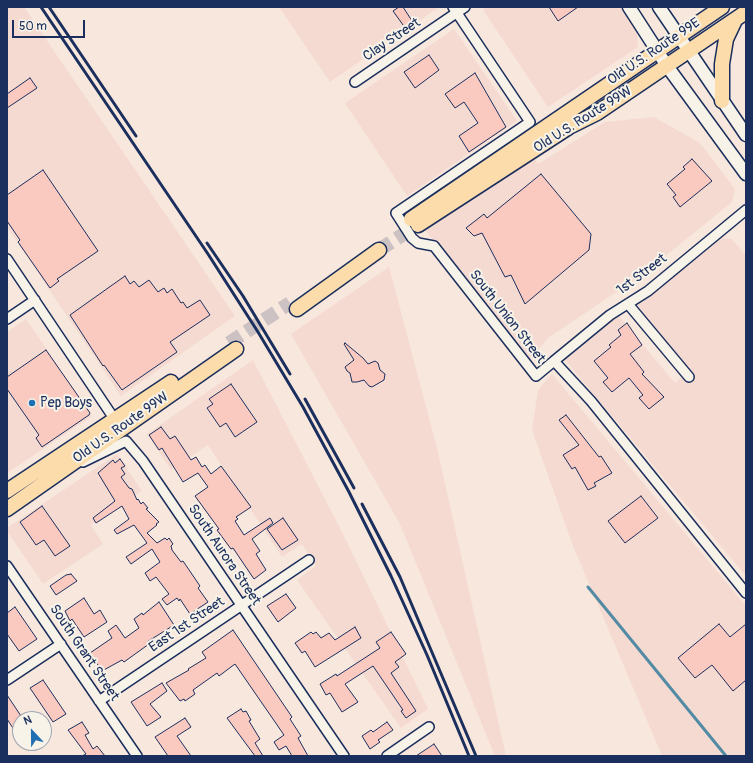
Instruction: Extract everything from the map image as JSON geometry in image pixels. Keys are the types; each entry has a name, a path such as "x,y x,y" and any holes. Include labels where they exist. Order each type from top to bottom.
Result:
{"main road":[{"path":"629,7 667,66 746,174"},
{"path":"659,7 688,52 746,135"},
{"name":"Old U.S. Route 99E","path":"429,206 494,164 657,50 722,7"},
{"path":"722,101 723,55 726,39 741,16"},
{"name":"Old U.S. Route 99W","path":"429,206 414,222 569,127 597,113 741,16"},
{"path":"293,306 376,247"},
{"name":"Old U.S. Route 99W","path":"7,491 115,420 233,346 7,509"}],"street":[{"name":"Clay Street","path":"355,82 455,10 465,7"},
{"name":"South Union Street","path":"455,10 530,122 396,213 412,238 418,243 434,246 536,376 554,361 596,407 746,593"},
{"name":"1st Street","path":"554,361 610,315 648,291 746,210"},
{"path":"7,259 115,420"},
{"path":"7,319 35,300"},
{"path":"628,304 689,377"},
{"name":"South Aurora Street","path":"50,478 126,441 143,461 344,756"},
{"name":"East 1st Street","path":"99,701 309,560"},
{"name":"South Grant Street","path":"7,566 137,756"},
{"path":"7,680 61,644"},
{"path":"388,756 430,727"}],"shaded area":[{"path":"7,7 24,7 235,316 121,396 7,227"},
{"path":"279,7 439,7 330,82"},
{"path":"487,7 635,7 638,47 548,107 483,10"},
{"path":"454,29 517,121 407,196 345,103"},
{"path":"654,117 700,143 735,189 732,202 643,274 548,338 530,359 423,228 532,155 538,164 605,122"},
{"path":"722,238 732,239 746,256 746,576 564,359 618,315 675,383 685,375 630,308"},
{"path":"389,267 437,448 506,756 495,756 400,524 291,334"},
{"path":"26,319 92,416 7,473 7,332"},
{"path":"253,360 342,532 428,709 401,728 297,580 316,566 302,544 282,557 208,445 171,470 147,434"},
{"path":"552,374 746,606 746,756 662,756 573,546 532,430 538,390"},
{"path":"117,454 142,491 91,525 103,544 43,584 7,531 7,528"}],"building":[{"path":"399,7 403,7 414,24 406,29 393,11"},
{"path":"549,7 578,7 558,21"},
{"path":"429,55 439,70 415,88 404,72"},
{"path":"475,73 506,127 469,152 459,136 478,123 464,102 455,108 445,94"},
{"path":"30,78 37,88 7,108 7,94"},
{"path":"692,159 712,181 680,207 673,197 676,195 667,184 685,169 683,167"},
{"path":"43,170 98,251 57,279 59,281 50,288 18,242 20,240 7,221 7,195"},
{"path":"541,174 591,234 589,250 525,304 511,275 505,277 482,233 474,236 466,228 484,214 487,218"},
{"path":"125,276 130,284 134,281 139,287 149,280 158,292 164,288 167,293 172,289 181,303 183,302 187,308 200,300 210,315 170,342 177,352 122,390 104,365 103,366 70,315"},
{"path":"627,323 642,345 630,354 644,372 642,374 664,397 649,409 639,398 643,395 629,378 612,392 603,382 608,378 594,361 611,347 609,345 621,335 618,330"},
{"path":"345,343 368,364 375,361 378,363 380,370 385,374 384,380 372,387 369,386 364,380 352,382 350,373 345,367 354,360 344,344"},
{"path":"46,350 90,413 42,447 36,438 39,435 7,389 7,377"},
{"path":"231,384 257,422 235,437 226,423 220,427 207,408 213,404 209,399"},
{"path":"566,415 599,457 601,456 612,473 594,483 596,486 588,490 575,467 572,469 563,455 579,445 559,420"},
{"path":"161,427 170,439 175,436 191,460 196,457 202,467 205,465 211,474 221,466 251,507 236,517 238,519 235,521 244,535 270,518 273,523 252,539 260,551 256,554 266,570 254,579 233,548 231,549 217,530 219,529 195,496 208,487 198,473 183,482 162,448 159,450 149,435"},
{"path":"120,459 125,466 121,468 125,474 121,477 129,488 132,489 137,500 138,499 141,504 143,502 148,508 146,509 159,522 147,533 157,543 165,538 167,540 169,538 173,544 171,546 172,550 181,562 183,561 200,586 198,588 208,602 190,614 180,599 179,601 177,598 167,605 162,599 169,594 156,577 150,581 145,573 160,562 152,549 131,564 126,557 147,543 134,525 117,534 114,530 129,519 122,506 96,523 93,518 115,501 98,473 113,460 115,463"},
{"path":"641,496 658,518 625,543 608,521"},
{"path":"42,506 70,546 55,556 44,540 36,545 20,522"},
{"path":"283,518 298,540 282,550 267,529"},
{"path":"71,574 77,581 56,595 50,586 66,575"},
{"path":"286,594 296,608 278,622 267,606"},
{"path":"84,598 94,614 100,610 107,622 84,637 72,619 70,621 65,611"},
{"path":"159,602 174,625 147,642 149,644 124,662 122,660 102,671 90,653 112,638 108,631 116,625 125,638 139,628 134,619 142,613 143,615"},
{"path":"15,607 37,639 19,651 7,634 7,613"},
{"path":"719,624 730,637 746,624 746,680 733,691 712,665 695,678 678,658"},
{"path":"355,627 361,638 315,667 305,651 302,653 295,643 311,632 313,634 316,632 321,638 329,633 335,640"},
{"path":"233,630 292,717 290,719 301,736 298,738 308,756 292,756 286,746 279,750 274,742 284,735 235,664 219,676 217,673 193,690 195,694 185,701 184,699 180,701 166,683 206,658 202,652"},
{"path":"391,632 406,654 395,662 399,667 391,673 416,711 406,718 401,711 403,710 373,666 345,684 358,702 342,712 330,693 326,695 320,684 336,674 337,676 380,648 376,642"},
{"path":"43,680 66,714 53,722 52,711 46,711 30,688"},
{"path":"162,683 167,691 150,704 161,717 147,726 131,702"},
{"path":"7,695 18,711 12,711 12,727 7,719"},
{"path":"241,709 243,712 246,711 251,720 249,721 260,739 255,743 263,756 255,756 227,718"},
{"path":"185,718 191,727 177,736 191,756 168,756 155,737"},
{"path":"82,722 89,733 85,735 93,749 97,746 105,756 82,756 86,754 68,730"},
{"path":"387,722 393,730 378,740 380,742 370,749 362,736 371,730 373,732"},
{"path":"434,744 442,756 416,756"}],"waterway":[{"path":"588,587 726,756"}],"tunnel":[{"path":"379,250 418,225"},
{"path":"229,343 290,303"}],"railway":[{"path":"41,7 208,254 258,332 303,407 349,492 391,576 427,655 469,756"},
{"path":"49,7 136,136"},
{"path":"207,243 243,296 290,374"},
{"path":"305,399 354,488"},
{"path":"362,504 400,577 476,756"}],"place":[{"name":"Pep Boys","path":"32,403"}]}
